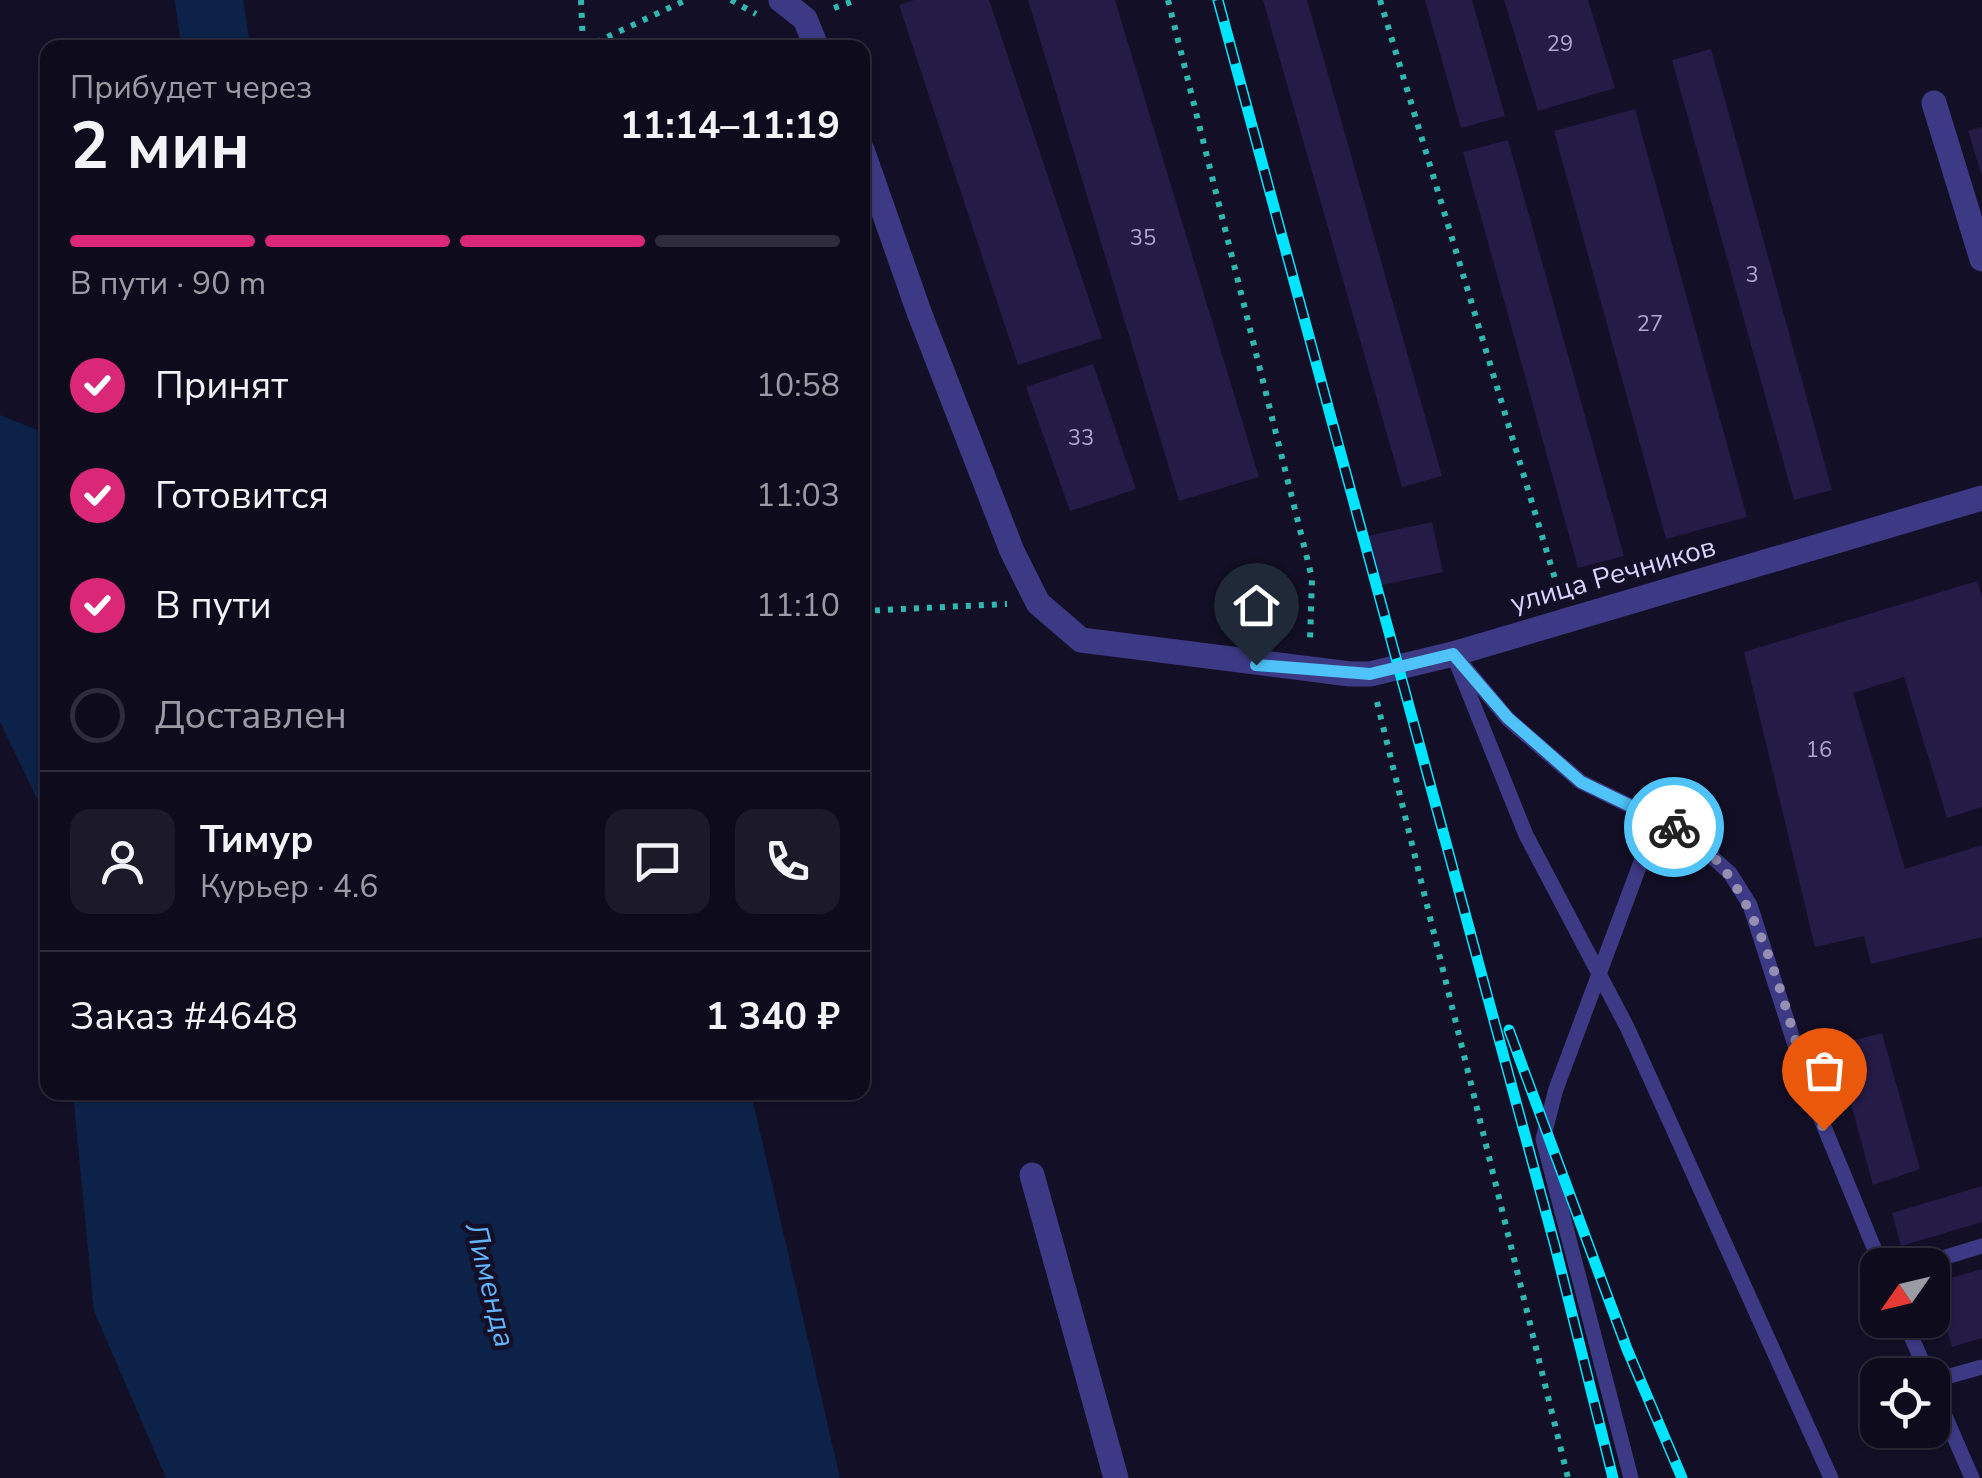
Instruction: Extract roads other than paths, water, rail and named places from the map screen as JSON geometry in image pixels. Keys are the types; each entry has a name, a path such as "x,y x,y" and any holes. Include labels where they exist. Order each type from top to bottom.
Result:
{"street":[{"path":"781,0 805,19 814,40"},
{"path":"1934,103 1982,259"},
{"name":"улица Речников","path":"870,172 972,452 1038,603 1081,640 1256,665 1370,674 1453,654 1982,498"},
{"path":"1032,1175 1116,1478"}],"lane":[{"path":"1453,654 1544,753 1581,782 1657,819 1708,850 1750,904 1810,1096 1874,1248"},
{"path":"1453,654 1526,835 1627,1027 1831,1478"},
{"path":"1631,1478 1543,1139 1556,1089 1657,819"},
{"path":"1950,1256 1982,1246"},
{"path":"1950,1378 1982,1367"},
{"path":"1950,1426 1972,1478"}],"water":[{"path":"0,415 40,431 40,805 0,722"},
{"path":"74,1100 753,1100 840,1478 166,1478 94,1311"}],"waterway":[{"name":"Лименда","path":"209,0 215,40"}],"railway":[{"path":"1218,0 1555,1246 1613,1478"},
{"path":"1509,1030 1627,1349 1682,1478"}]}
